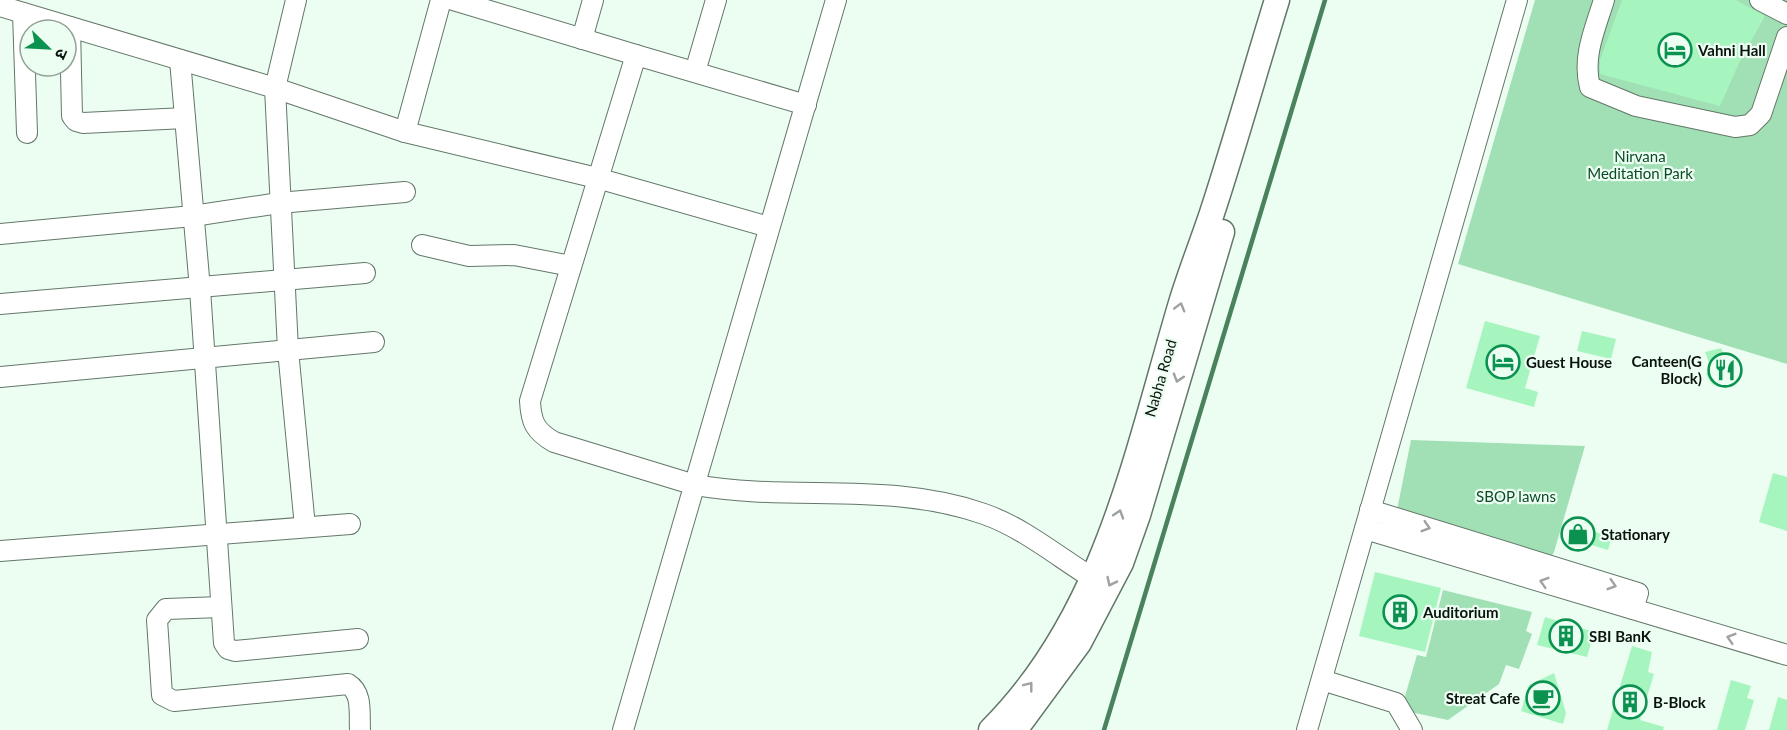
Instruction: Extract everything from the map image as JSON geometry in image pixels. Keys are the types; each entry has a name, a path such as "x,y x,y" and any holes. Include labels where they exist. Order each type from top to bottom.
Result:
{"main road":[{"name":"Nabha Road","path":"991,730 1048,661 1094,579 1135,464 1181,302 1212,212 1277,0"},
{"name":"Nabha Road","path":"1015,730 1079,643 1120,563 1138,515 1292,0"}],"street":[{"path":"296,0 275,88 288,350 305,527"},
{"path":"405,132 441,0"},
{"path":"453,0 806,105"},
{"path":"582,39 593,0"},
{"path":"695,72 716,0"},
{"path":"624,730 836,0"},
{"path":"1308,730 1517,0"},
{"path":"1604,0 1588,52 1586,73 1590,87 1636,106 1735,127 1750,125 1761,114 1787,37"},
{"path":"1760,0 1787,14"},
{"path":"0,6 40,18"},
{"path":"23,13 27,133"},
{"path":"78,29 275,88 405,132 597,178 769,227"},
{"path":"636,55 530,401 531,419 538,432 554,442 695,484 756,493 874,494 945,503 985,514 1020,530 1094,579"},
{"path":"180,60 200,289 224,643 235,651 358,639"},
{"path":"71,78 72,116 76,121 83,123 185,118"},
{"path":"0,234 193,216 279,203 405,192"},
{"path":"422,245 469,256 514,255 571,266"},
{"path":"0,304 200,289 365,273"},
{"path":"0,377 374,342"},
{"path":"1367,519 1635,601 1787,655"},
{"path":"0,551 350,524"},
{"path":"221,607 166,609 160,613 157,620 162,695 174,701 348,684 355,688 358,696 360,730"},
{"path":"1322,680 1396,703 1412,730"}],"green space":[{"name":"Nirvana Meditation Park","path":"1535,0 1787,0 1787,364 1458,264"},
{"name":"SBOP lawns","path":"1411,440 1585,446 1554,552 1549,561 1396,515"},
{"path":"1443,590 1532,612 1526,631 1532,634 1519,669 1506,665 1499,684 1448,720 1401,710 1417,655 1426,657"}],"building":[{"name":"Vahni Hall","path":"1622,0 1736,0 1765,16 1739,63 1720,106 1600,74 1600,60"},
{"name":"Guest House","path":"1485,321 1540,336 1525,388 1538,392 1534,407 1466,388"},
{"path":"1582,331 1616,339 1611,359 1577,351"},
{"name":"Canteen(G Block)","path":"1721,348 1727,363 1740,361 1742,373 1734,374 1731,385 1726,388 1712,384 1706,374 1711,368 1705,352"},
{"path":"1773,473 1787,477 1787,531 1759,522"},
{"path":"1572,525 1612,537 1608,550 1568,538"},
{"name":"Auditorium","path":"1375,572 1441,588 1425,652 1359,636"},
{"name":"SBI BanK","path":"1545,617 1594,632 1587,657 1537,645"},
{"name":"B-Block","path":"1632,646 1652,652 1648,672 1654,674 1640,720 1664,727 1663,730 1607,730"},
{"name":"Streat Cafe","path":"1554,673 1566,713 1563,724 1521,711 1529,685"},
{"path":"1731,680 1751,686 1747,698 1754,700 1745,730 1717,730"},
{"path":"1778,697 1787,700 1787,730 1769,730"}],"waterway":[{"path":"1104,730 1325,0"}],"place":[{"name":"Vahni Hall","path":"1675,50"},
{"name":"Guest House","path":"1503,362"},
{"name":"Canteen(G Block)","path":"1725,370"},
{"name":"Stationary","path":"1578,534"},
{"name":"Auditorium","path":"1400,612"},
{"name":"SBI BanK","path":"1566,636"},
{"name":"Streat Cafe","path":"1543,698"},
{"name":"B-Block","path":"1630,702"}]}
